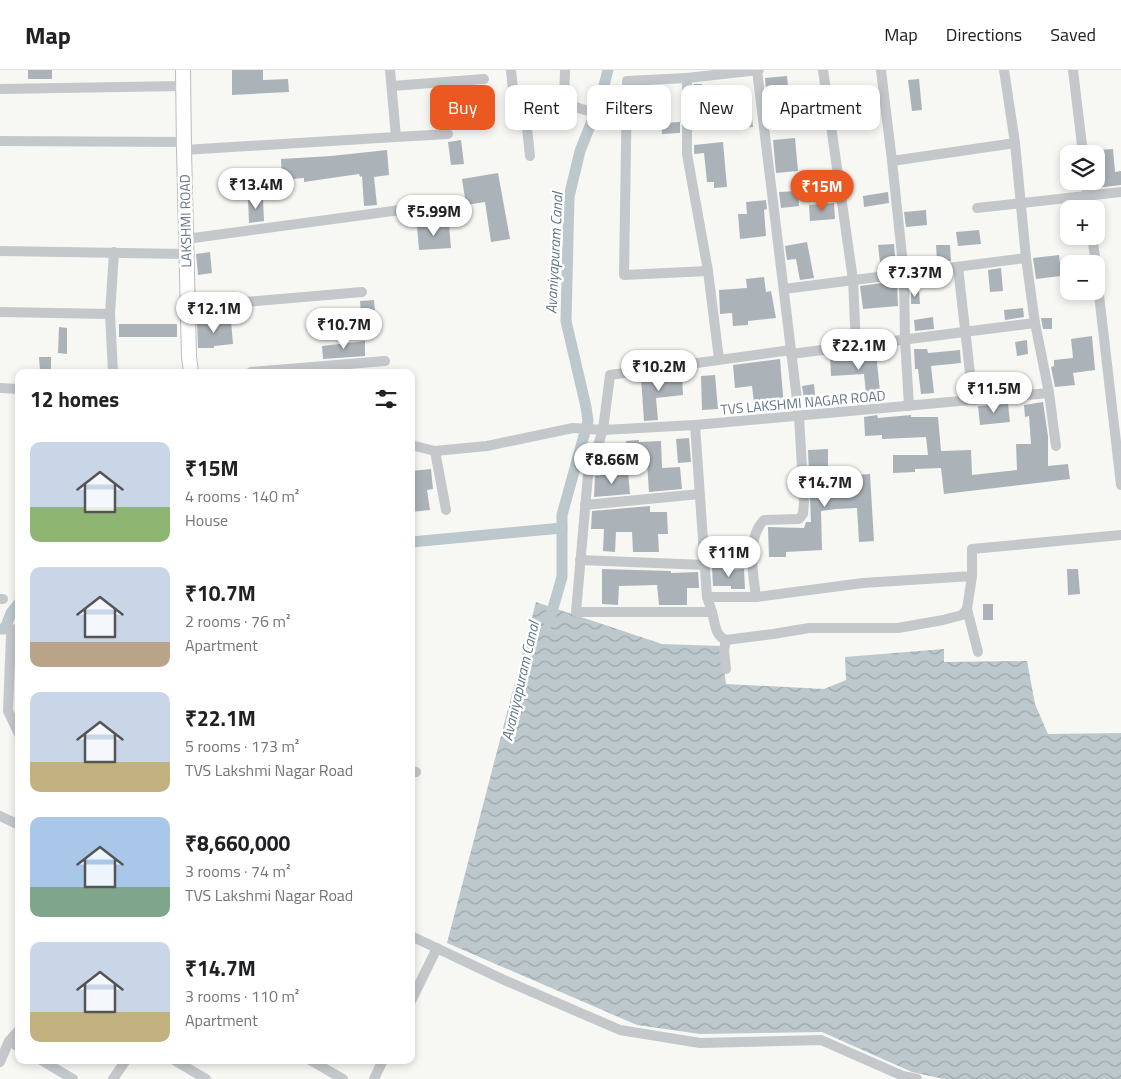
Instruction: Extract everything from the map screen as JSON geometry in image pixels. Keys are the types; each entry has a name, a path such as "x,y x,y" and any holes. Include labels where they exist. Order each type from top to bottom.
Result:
{"street":[{"name":"LAKSHMI ROAD","path":"183,70 186,254 191,369"},
{"path":"390,70 396,137"},
{"path":"512,70 513,85"},
{"path":"565,70 565,85"},
{"path":"628,85 628,81 688,78 758,70 799,416 804,502 803,514 799,518 764,520 758,526 752,565 756,597"},
{"path":"823,70 853,280 856,346"},
{"path":"881,70 904,274 909,406"},
{"path":"1004,70 1015,143 1026,258 1056,446"},
{"path":"1073,70 1082,145"},
{"path":"688,78 687,154 708,271 719,359"},
{"path":"392,86 484,79"},
{"path":"0,89 182,86"},
{"path":"527,130 530,156"},
{"path":"627,130 624,275 708,271"},
{"path":"0,141 184,146 448,134"},
{"path":"892,161 1015,143"},
{"path":"1087,190 1088,200"},
{"path":"977,208 1087,194 1121,192"},
{"path":"186,239 437,205 460,208"},
{"path":"0,251 186,254"},
{"path":"113,369 110,314 114,252"},
{"path":"784,289 1026,258"},
{"path":"958,267 973,400"},
{"path":"188,307 362,292"},
{"path":"1100,300 1121,485"},
{"path":"0,312 110,314"},
{"path":"712,612 576,612 588,475 603,430 610,375 719,359 856,346 1035,323"},
{"path":"323,369 347,368 385,361"},
{"path":"0,388 15,389"},
{"name":"TVS LAKSHMI NAGAR ROAD","path":"415,446 435,451 487,446 573,428 603,430 695,425 1049,393"},
{"path":"695,425 707,597 720,638 726,640 809,628 898,628 962,615 967,609"},
{"path":"435,451 446,510"},
{"path":"585,506 700,494"},
{"path":"978,652 967,609 972,576 972,549 1121,535"},
{"path":"580,560 705,565"},
{"path":"707,597 756,597 863,583 972,576"},
{"path":"15,629 10,635 14,662 8,711 15,726"},
{"path":"726,640 724,650 726,669"},
{"path":"0,816 15,823"},
{"path":"415,938 502,979 620,1030 700,1044 821,1040 903,1076 917,1079"},
{"path":"415,993 437,948"},
{"path":"0,1062 9,1041 15,1034"},
{"path":"9,1041 15,1045"},
{"path":"48,1064 73,1079"},
{"path":"113,1079 123,1064"},
{"path":"181,1064 206,1079"},
{"path":"317,1064 343,1079"},
{"path":"374,1079 381,1064"}],"water":[{"path":"536,602 662,644 721,646 726,684 824,689 846,680 845,657 944,649 944,662 1027,661 1035,704 1048,734 1121,733 1121,1079 944,1079 912,1072 822,1032 700,1034 637,1025 447,943"}],"building":[{"path":"28,70 52,70 52,79 28,79"},
{"path":"232,70 263,70 263,80 288,79 289,92 232,95"},
{"path":"787,76 788,85 766,85 765,78"},
{"path":"919,79 922,110 912,111 908,80"},
{"path":"671,122 680,122 680,133 662,134 662,130 671,130"},
{"path":"795,138 798,171 776,173 773,140"},
{"path":"461,140 464,164 451,165 448,142"},
{"path":"723,142 727,187 714,188 714,182 707,182 704,153 694,154 694,145"},
{"path":"1113,149 1115,172 1121,171 1121,185 1105,187 1105,150"},
{"path":"387,150 389,175 374,177 377,205 364,206 362,176 360,177 359,174 304,182 304,178 282,180 281,159"},
{"path":"498,173 510,239 491,242 485,202 466,205 462,179"},
{"path":"798,191 799,206 781,208 779,192"},
{"path":"888,192 889,203 864,207 863,196"},
{"path":"248,198 263,198 264,221 249,223"},
{"path":"766,200 767,209 764,210 766,236 740,239 738,214 747,214 746,202"},
{"path":"834,203 835,219 810,221 809,205"},
{"path":"926,210 927,225 906,227 904,212"},
{"path":"449,224 451,248 419,250 417,226"},
{"path":"979,230 981,244 958,246 956,232"},
{"path":"807,242 814,278 800,280 796,259 787,260 785,246"},
{"path":"894,244 896,268 881,270 878,245"},
{"path":"936,245 950,245 951,261 937,262"},
{"path":"210,252 212,273 198,275 196,254"},
{"path":"1059,255 1060,276 1036,279 1033,258"},
{"path":"1001,268 1003,291 990,292 988,270"},
{"path":"764,277 766,292 771,291 776,318 748,321 748,325 733,326 732,313 720,314 719,290 747,288 746,279"},
{"path":"897,281 898,306 863,309 860,286"},
{"path":"911,291 919,291 920,304 911,304"},
{"path":"374,300 376,323 362,324 360,301"},
{"path":"1023,308 1024,317 1005,320 1004,310"},
{"path":"933,317 934,329 915,331 914,320"},
{"path":"1041,318 1052,318 1052,329 1043,329"},
{"path":"197,321 213,321 213,323 231,321 233,344 214,346 214,348 198,348"},
{"path":"119,324 177,324 177,337 119,337"},
{"path":"59,327 67,328 67,354 58,353"},
{"path":"1092,336 1095,370 1073,373 1075,385 1055,387 1051,367 1054,366 1054,360 1073,358 1071,339"},
{"path":"1027,340 1028,354 1017,356 1015,342"},
{"path":"365,341 365,356 323,359 322,346"},
{"path":"914,349 927,349 928,353 960,350 961,363 931,366 934,393 921,394 918,369 915,369"},
{"path":"860,352 862,354 876,353 881,401 867,403 864,374 831,376 830,356"},
{"path":"39,357 51,357 51,369 40,369"},
{"path":"780,359 784,408 755,411 752,386 735,388 733,365"},
{"path":"682,373 683,395 656,398 658,420 644,421 641,378"},
{"path":"715,375 718,409 702,410 701,376"},
{"path":"1006,376 1007,390 999,391 997,377"},
{"path":"814,384 816,404 805,405 802,386"},
{"path":"1043,402 1048,436 1048,466 1068,464 1070,479 944,494 941,468 915,469 915,472 893,473 893,455 928,455 926,437 882,439 882,435 865,436 864,417 877,415 878,418 911,415 911,417 938,417 941,451 971,450 972,475 1017,470 1016,444 1031,444 1029,416 1025,417 1024,405"},
{"path":"1008,404 1010,422 980,425 978,406"},
{"path":"689,438 691,462 678,463 676,439"},
{"path":"639,440 639,442 661,441 662,468 680,467 682,489 649,492 647,463 629,465 626,441"},
{"path":"828,449 828,479 855,479 855,475 870,474 874,541 859,542 857,508 821,511 822,550 786,552 786,557 769,557 768,527 804,528 806,522 811,522 808,450"},
{"path":"431,469 433,489 427,490 430,510 415,512 415,471"},
{"path":"628,472 630,494 594,497 595,476"},
{"path":"650,506 650,512 667,512 668,534 658,534 659,552 633,552 632,532 616,532 615,552 603,551 604,529 591,529 592,511"},
{"path":"712,567 728,567 728,570 744,569 745,589 731,589 731,586 713,586"},
{"path":"602,569 671,571 671,573 698,572 699,588 687,588 687,605 659,605 657,585 619,586 618,605 602,604"},
{"path":"1067,569 1078,569 1080,594 1068,595"},
{"path":"983,604 993,604 993,620 983,620"}],"waterway":[{"name":"Avaniyapuram Canal","path":"415,542 562,528 562,515 588,421 566,321 569,197 580,151 600,101 608,70"},
{"name":"Avaniyapuram Canal","path":"549,622 562,577 562,528"},
{"name":"Avaniyapuram Canal","path":"0,629 5,629 15,608"}]}
